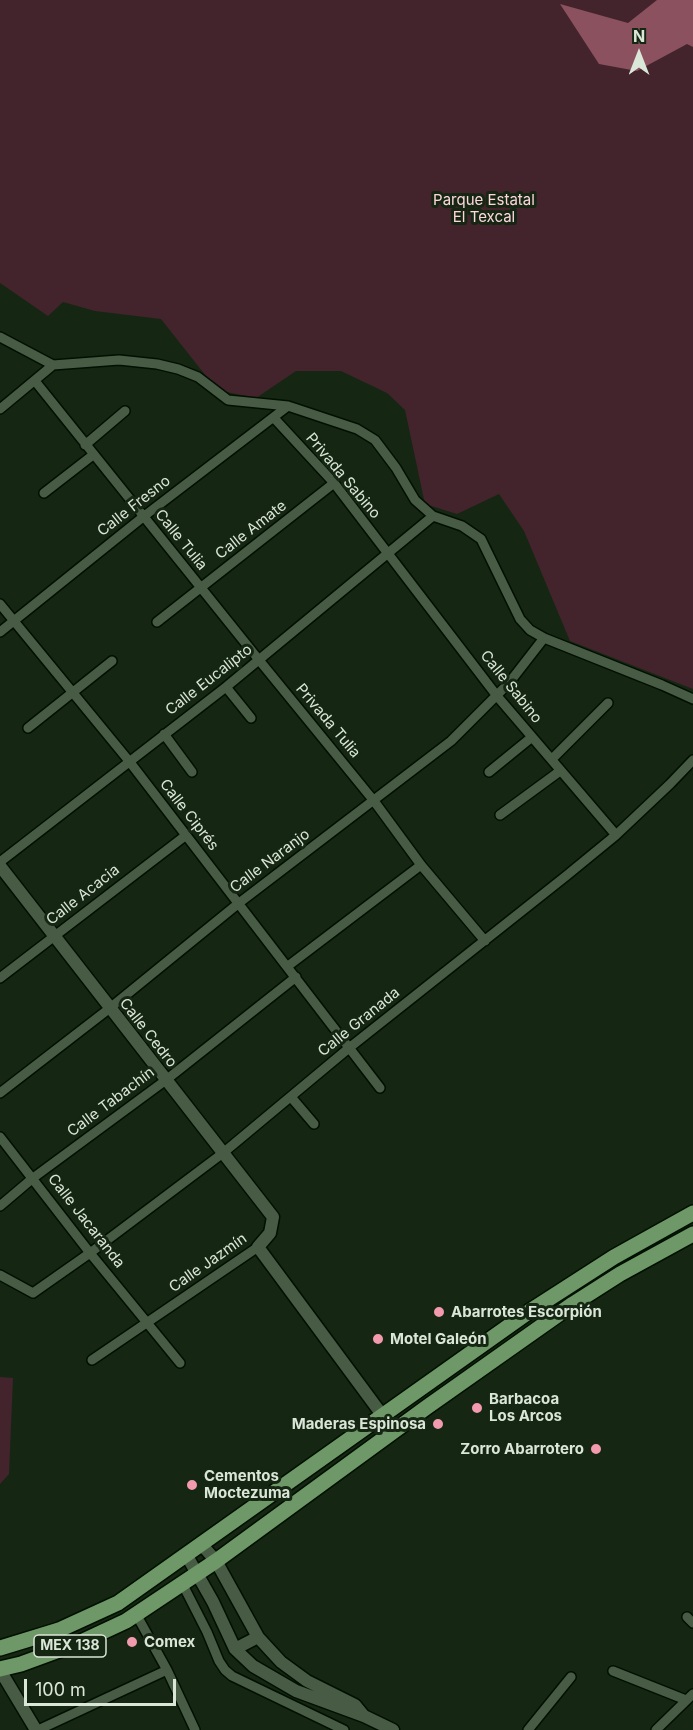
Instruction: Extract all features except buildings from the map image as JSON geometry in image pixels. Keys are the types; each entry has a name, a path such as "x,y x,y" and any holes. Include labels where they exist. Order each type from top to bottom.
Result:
{"main road":[{"name":"MEX 138","path":"0,1648 42,1636 103,1612 187,1556 383,1415 567,1287 614,1257 693,1213"},
{"name":"MEX 138","path":"0,1670 81,1642 111,1629 136,1614 198,1574 573,1304 620,1274 693,1234"}],"street":[{"path":"0,337 53,365 119,360 157,364 198,377 228,400 288,406 357,429 375,440 396,468 415,500 433,516 462,526 481,539 520,619 530,630 544,638 693,699"},
{"path":"0,409 53,365"},
{"name":"Calle Tulia","path":"35,381 259,660"},
{"name":"Calle Fresno","path":"0,632 143,517 288,406"},
{"path":"85,445 124,411"},
{"name":"Privada Sabino","path":"274,418 334,483 387,555"},
{"path":"44,494 93,456"},
{"name":"Calle Amate","path":"157,622 334,483"},
{"name":"Calle Eucalipto","path":"0,864 226,687 433,516"},
{"name":"Calle Sabino","path":"387,555 498,696 616,835"},
{"name":"Calle Ciprés","path":"0,604 129,761 380,1088"},
{"name":"Calle Naranjo","path":"0,1093 110,1008 239,903 451,741 498,696 544,638"},
{"name":"Privada Tulia","path":"259,660 374,801"},
{"path":"28,728 112,662"},
{"path":"226,687 251,718"},
{"path":"552,759 608,703"},
{"path":"164,734 192,772"},
{"path":"489,772 532,737"},
{"name":"Calle Granada","path":"0,1275 33,1293 90,1253 224,1153 349,1048 616,835 693,760"},
{"path":"500,815 560,771"},
{"path":"374,801 421,865 484,941"},
{"name":"Calle Acacia","path":"0,978 185,836"},
{"name":"Calle Cedro","path":"0,864 54,937 273,1217"},
{"path":"288,966 421,865"},
{"name":"Calle Tabachín","path":"0,1206 33,1178 166,1080 296,977"},
{"path":"291,1097 314,1124"},
{"name":"Calle Jacaranda","path":"0,1137 90,1253 180,1363"},
{"name":"Calle Jazmín","path":"92,1360 258,1247 270,1233 273,1217"},
{"path":"258,1247 394,1431"},
{"path":"202,1545 216,1561 258,1636 281,1662 307,1682 355,1705 364,1716"},
{"path":"187,1556 235,1649 253,1666 296,1691 364,1716 393,1730"},
{"path":"182,1583 225,1670 232,1676 344,1730"},
{"path":"136,1614 167,1670 195,1730"},
{"path":"235,1649 258,1636"},
{"path":"0,1670 36,1730 167,1670"},
{"path":"613,1671 689,1697 656,1730"},
{"path":"528,1730 571,1677"}],"green space":[{"name":"Parque Estatal El Texcal","path":"0,0 693,0 693,689 570,641 524,531 499,494 457,514 425,504 405,410 387,393 341,371 296,371 256,398 217,390 161,319 95,311 63,302 48,316 0,283"},
{"path":"0,1377 13,1378 9,1474 0,1484"}],"shaded area":[{"path":"657,0 693,0 693,47 687,44 637,71 599,64 560,4 628,23"}],"place":[{"name":"Abarrotes Escorpión","path":"439,1312"},
{"name":"Motel Galeón","path":"378,1339"},
{"name":"Barbacoa Los Arcos","path":"477,1408"},
{"name":"Maderas Espinosa","path":"438,1424"},
{"name":"Zorro Abarrotero","path":"596,1449"},
{"name":"Cementos Moctezuma","path":"192,1485"},
{"name":"Comex","path":"132,1642"}]}
